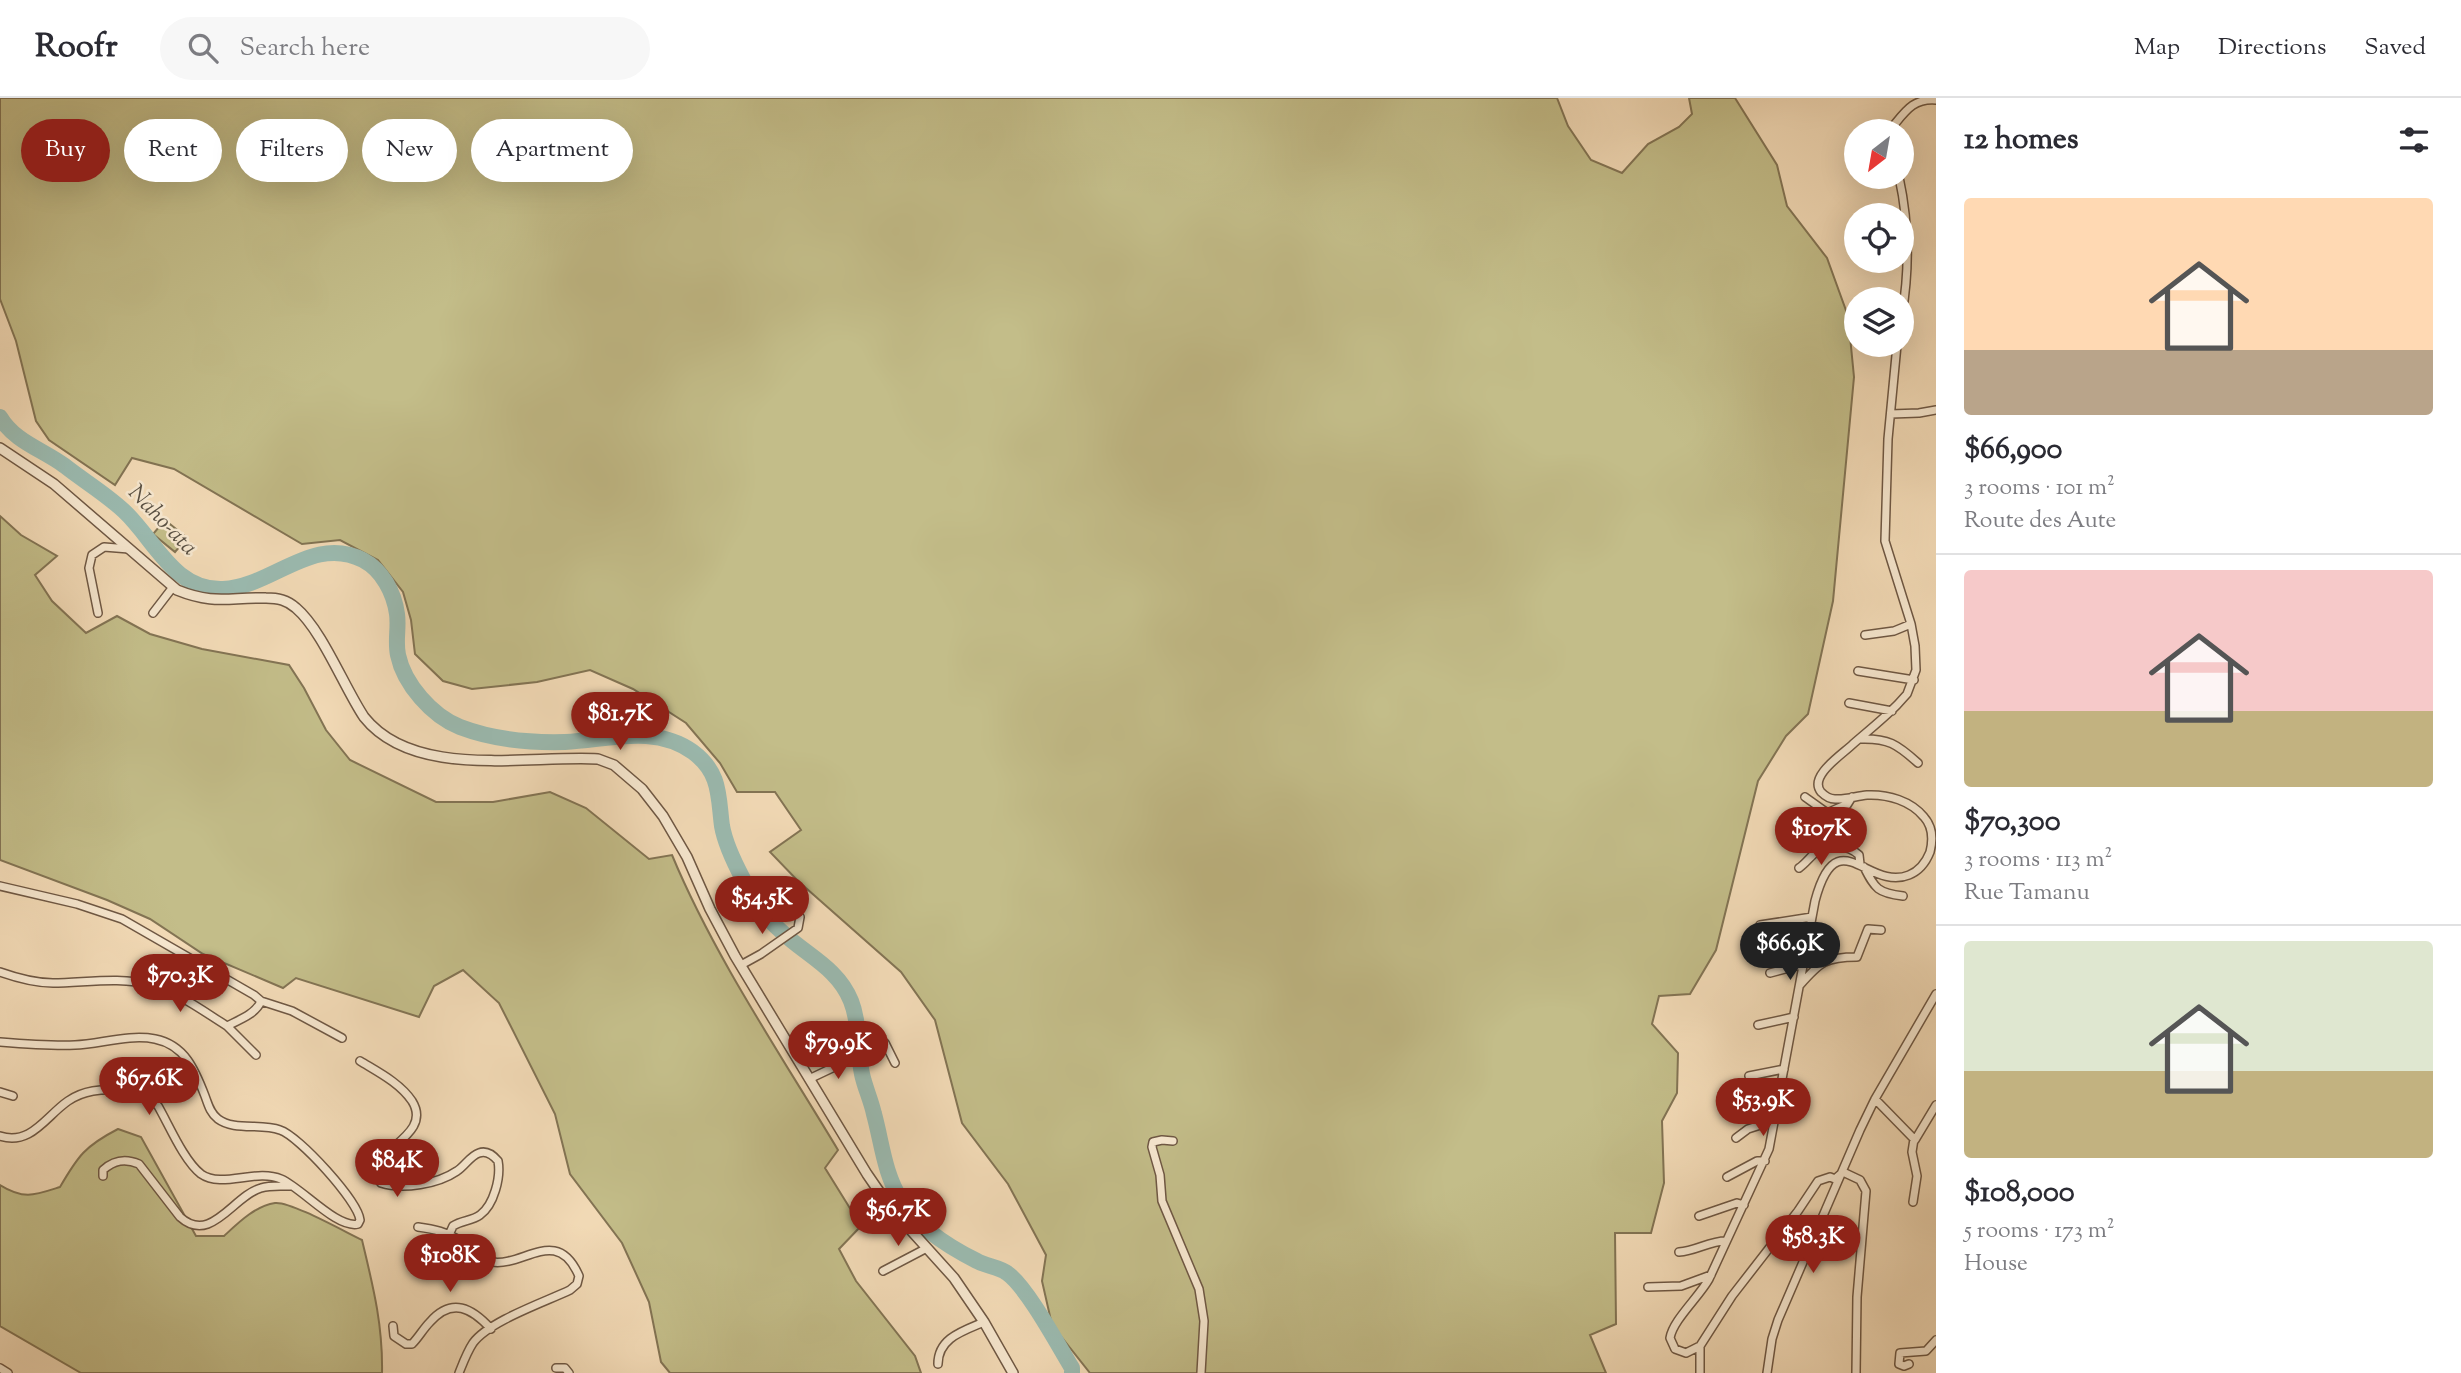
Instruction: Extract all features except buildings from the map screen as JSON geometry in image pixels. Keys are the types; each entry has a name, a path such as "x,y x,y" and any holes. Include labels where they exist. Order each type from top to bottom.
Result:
{"street":[{"path":"1900,119 1921,98 1936,100"},
{"path":"1902,189 1908,250 1905,287"},
{"path":"1843,1172 1835,1179 1830,1177 1818,1181 1732,1296 1700,1346 1692,1352 1680,1352 1671,1343 1673,1326 1701,1294 1765,1161 1776,1120 1812,917 1826,870 1849,860 1885,877 1894,878 1915,872 1928,856 1932,843 1933,824 1902,801 1868,795 1833,799 1819,789 1818,781 1830,764 1892,711 1907,694 1916,670 1911,624 1885,541 1885,493 1896,357"},
{"path":"1891,414 1936,410"},
{"path":"0,449 54,484 173,586 197,598 277,598 294,606 316,633 364,717 372,727 404,747 458,760 598,759 614,765 642,789 663,816 687,857 710,909 741,965 889,1206 954,1278 984,1322 1012,1373"},
{"path":"97,613 89,568 92,555 104,547 130,550"},
{"path":"153,613 173,586"},
{"path":"1865,635 1894,631 1911,624"},
{"path":"1858,671 1914,680"},
{"path":"1849,703 1892,711"},
{"path":"1859,739 1886,740 1918,763"},
{"path":"1805,797 1826,811"},
{"path":"1802,823 1815,820 1826,811 1847,805 1852,797"},
{"path":"1799,868 1816,852 1836,846 1853,850 1859,855 1862,865 1879,891 1903,896"},
{"path":"0,886 77,904 122,919 254,995 261,1002 292,1011 342,1038"},
{"path":"741,965 799,928 800,917"},
{"path":"1760,925 1812,917"},
{"path":"1800,985 1822,962 1857,957 1868,929 1881,930"},
{"path":"1770,973 1804,964"},
{"path":"0,972 24,980 50,983 126,981 149,984 167,991 227,1026 256,1055"},
{"path":"1767,1373 1772,1339 1784,1306 1875,1099 1936,994"},
{"path":"227,1026 253,1012 261,1002"},
{"path":"1758,1026 1794,1017"},
{"path":"0,1042 76,1045 140,1038 166,1043 186,1056 194,1068 211,1112 219,1120 229,1124 281,1130 293,1136 325,1169 355,1207 360,1220 358,1224 345,1225 285,1180 272,1176 259,1174 213,1179 205,1177 190,1162 158,1106 152,1099 136,1091 109,1089 81,1094 67,1101 25,1137 15,1139 0,1136"},
{"path":"809,1079 886,1043 895,1063"},
{"path":"360,1061 395,1083 409,1097 416,1111 410,1132 377,1166 376,1176 381,1183 407,1185 440,1179 457,1171 481,1152 490,1154 498,1161 498,1180 487,1208 477,1217 463,1220 453,1226 449,1235"},
{"path":"1749,1076 1784,1069"},
{"path":"0,1092 13,1096"},
{"path":"1875,1099 1914,1139"},
{"path":"1913,1202 1917,1176 1912,1152 1914,1139 1936,1105"},
{"path":"1736,1139 1748,1129 1776,1120"},
{"path":"1173,1141 1153,1142 1152,1147 1160,1175 1162,1201 1199,1289 1204,1321 1201,1373"},
{"path":"103,1176 103,1170 109,1164 120,1160 139,1164 180,1217 187,1224 197,1226 216,1220 260,1188 290,1186"},
{"path":"1727,1177 1757,1161 1765,1161"},
{"path":"1843,1172 1860,1180 1866,1191 1857,1297 1856,1373"},
{"path":"1699,1216 1737,1203 1744,1205"},
{"path":"418,1227 439,1230 492,1262 506,1261 540,1251 557,1252 568,1259 578,1273 578,1282 570,1290 509,1318 473,1343 459,1373"},
{"path":"1679,1252 1687,1252 1714,1241 1726,1241"},
{"path":"883,1271 926,1249"},
{"path":"1648,1287 1681,1286 1711,1275"},
{"path":"393,1326 394,1336 400,1341 412,1343 442,1311 455,1308 468,1309 491,1329"},
{"path":"938,1364 938,1353 950,1338 984,1322"},
{"path":"1909,1364 1899,1364 1900,1353 1926,1352 1936,1340"},
{"path":"1700,1346 1700,1373"},
{"path":"0,1368 8,1373"},
{"path":"556,1368 565,1368 569,1373"}],"shaded area":[{"path":"0,98 1557,98 1568,126 1591,160 1622,173 1648,144 1679,127 1692,114 1689,98 1735,98 1777,165 1787,206 1827,258 1844,305 1844,357 1852,357 1854,377 1833,601 1808,714 1786,736 1758,781 1716,950 1690,994 1659,996 1652,1024 1678,1053 1677,1093 1662,1121 1664,1183 1651,1233 1615,1233 1616,1324 1590,1335 1606,1373 1090,1373 1052,1325 1042,1281 1046,1255 1008,1184 962,1123 935,1020 901,972 798,881 770,852 801,830 775,792 737,792 720,763 686,723 633,689 590,670 537,682 472,689 443,681 415,654 411,620 403,592 378,560 340,540 302,544 174,469 132,458 115,485 49,440 36,421 16,341 0,299"},
{"path":"0,516 21,535 57,556 35,575 52,601 86,633 117,616 150,634 202,649 289,665 326,730 350,760 436,802 493,802 550,792 586,808 649,859 672,855 728,968 838,1150 825,1168 861,1226 839,1249 856,1281 915,1356 921,1373 670,1373 661,1362 649,1302 622,1243 570,1174 555,1114 499,1003 463,970 434,986 419,1017 296,978 283,988 203,954 150,919 0,860"},
{"path":"165,520 187,538 175,552 153,534"},
{"path":"118,1129 141,1137 196,1236 224,1236 254,1211 275,1203 305,1212 362,1240 379,1322 382,1373 81,1373 0,1326 0,1185 16,1193 30,1195 60,1187 83,1153"}],"waterway":[{"name":"Naho-ata","path":"0,417 13,433 65,466 117,505 167,562 191,582 223,589 241,586 310,557 327,553 345,554 370,564 386,582 393,598 397,619 398,655 406,677 430,707 460,727 499,738 525,741 565,742 631,736 663,738 678,743 702,760 709,768 716,786 728,846 751,893 776,926 830,971 851,1001 856,1019 863,1079 887,1169 901,1200 916,1219 935,1235 977,1261 1004,1271 1015,1280 1042,1317 1072,1368 1072,1373"}]}
